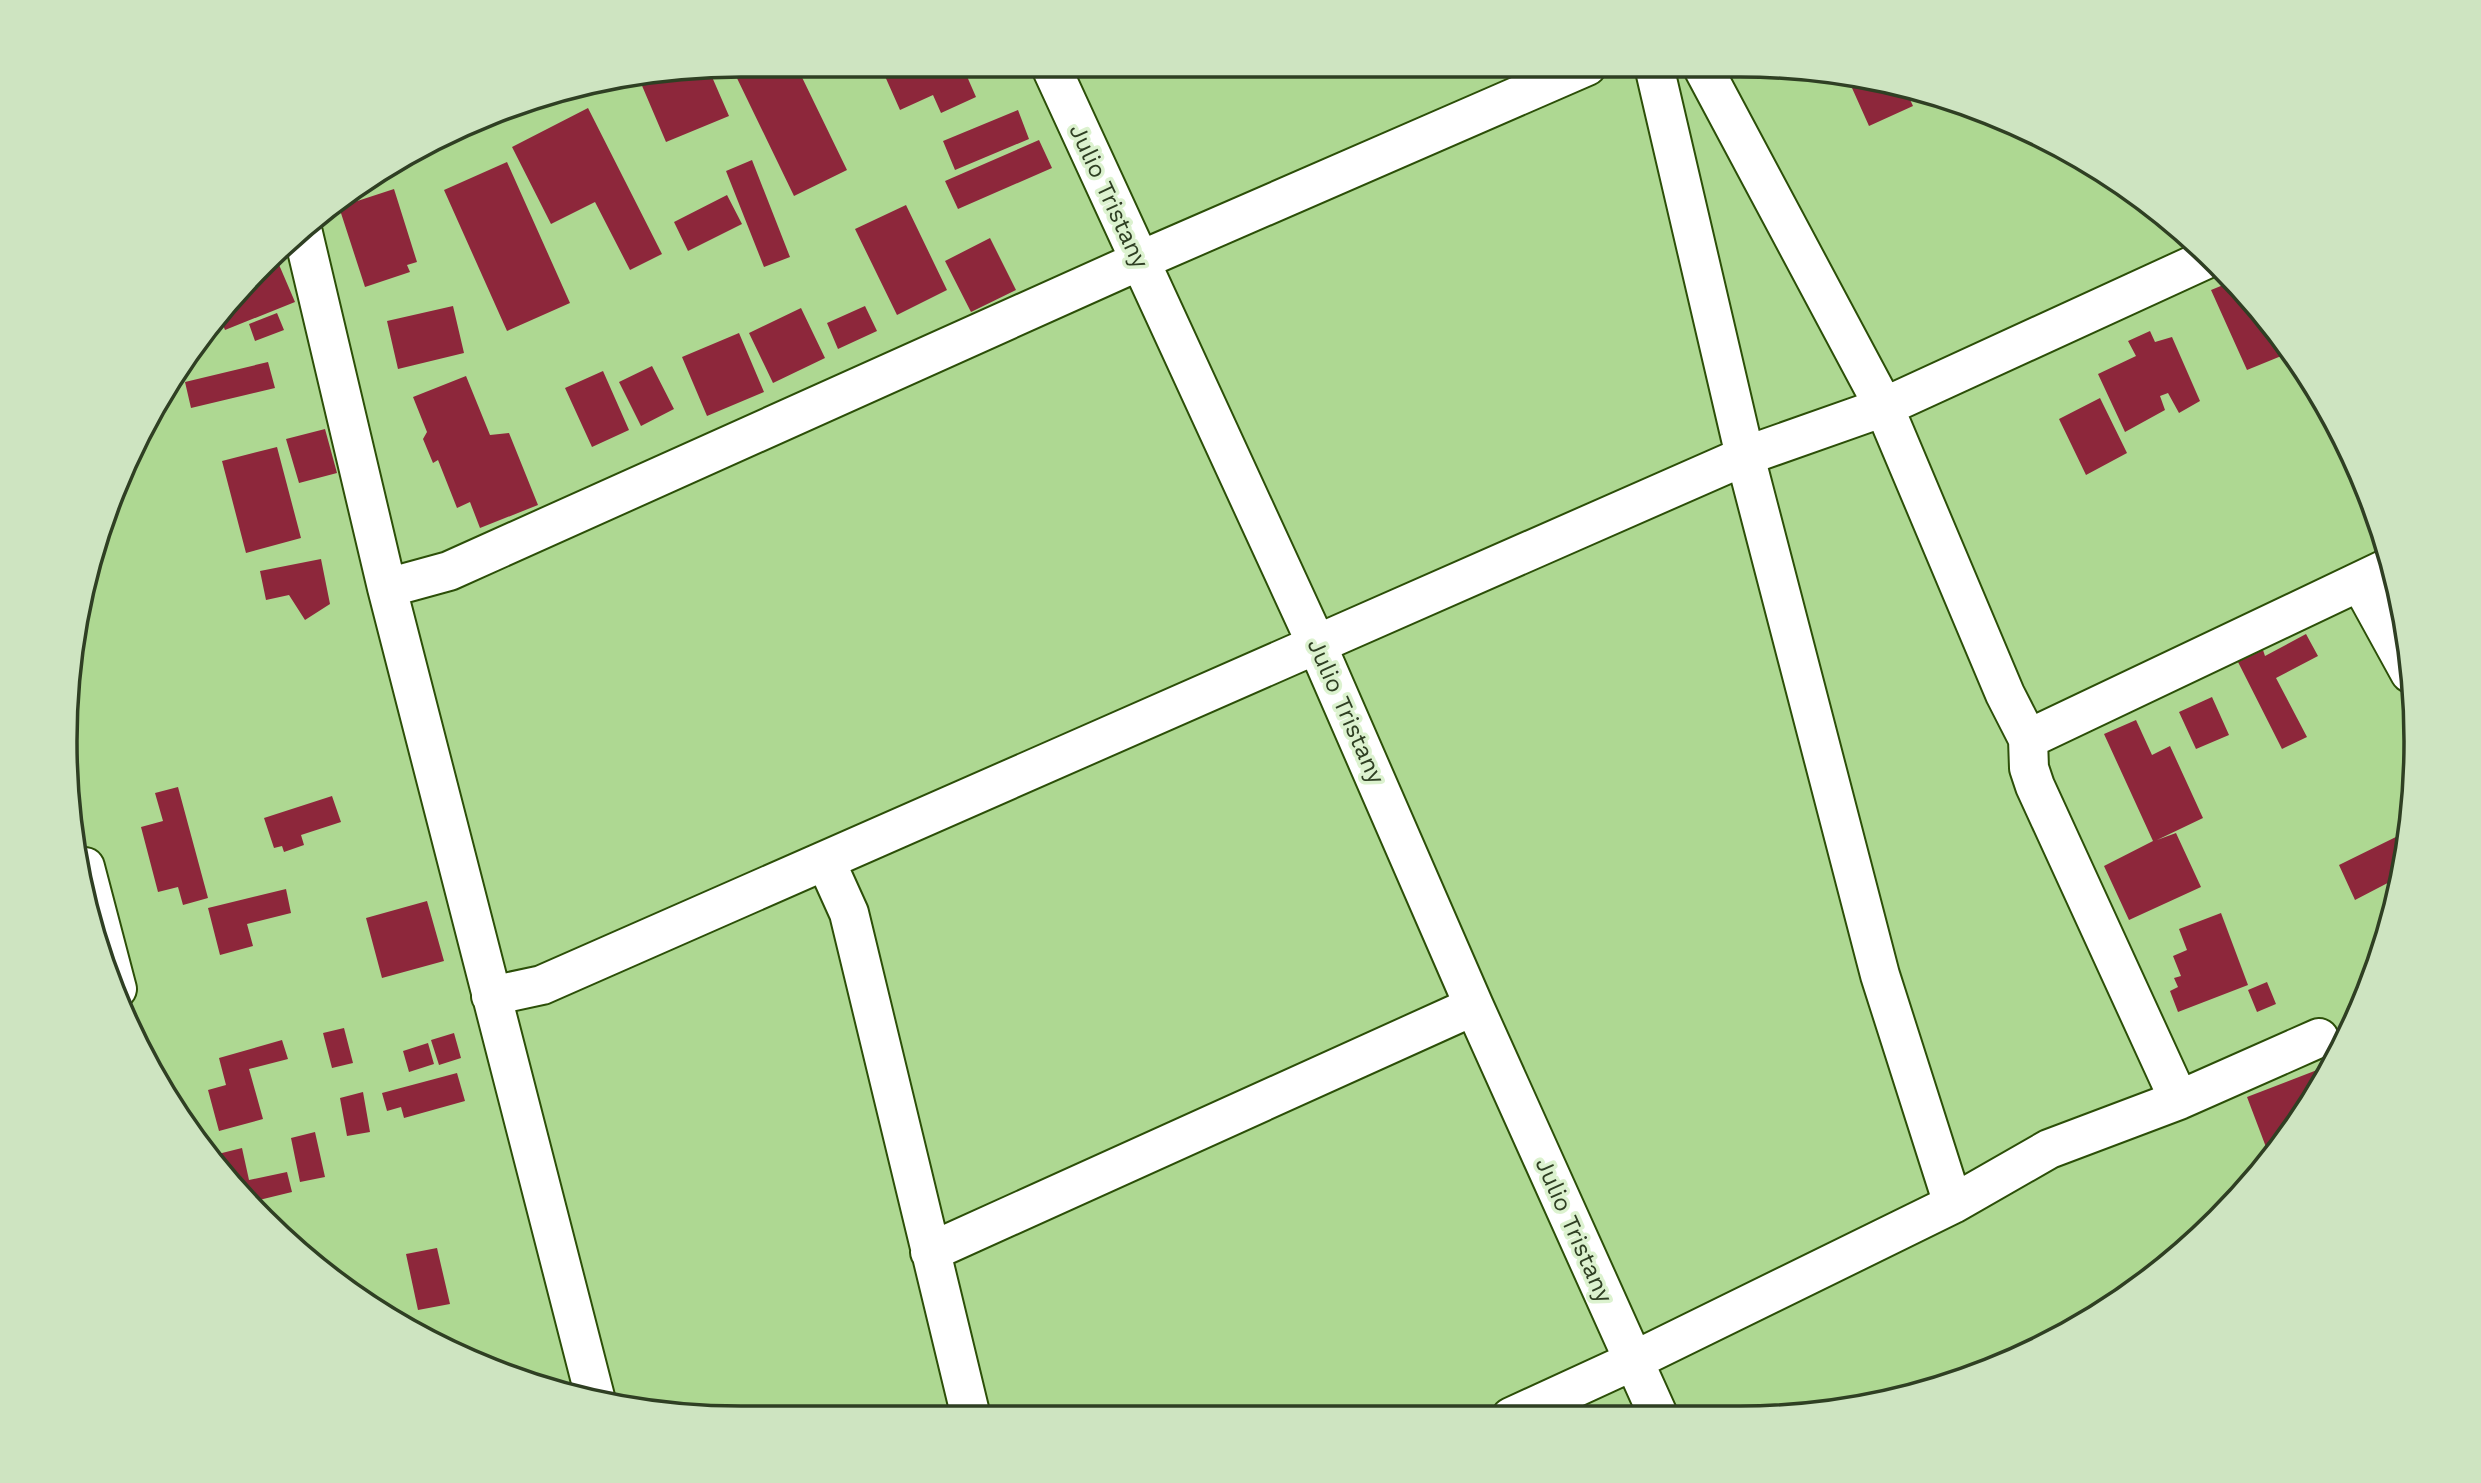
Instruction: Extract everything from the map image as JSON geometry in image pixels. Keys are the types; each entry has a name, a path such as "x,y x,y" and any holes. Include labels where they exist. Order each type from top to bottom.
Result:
{"street":[{"name":"Julio Tristany","path":"1055,77 1316,643 1474,1006 1653,1406"},
{"path":"387,588 449,571 1139,261 1562,77"},
{"path":"1657,77 1745,456 1881,975 1952,1203"},
{"path":"1708,77 1884,407 1999,682 2028,739 2029,768 2035,786 2179,1100"},
{"path":"305,241 387,588 593,1388"},
{"path":"491,996 542,985 1745,456 1884,407 2199,262"},
{"path":"2028,739 2375,574 2393,625"},
{"path":"826,862 849,913 968,1406"},
{"path":"930,1252 1474,1006"},
{"path":"1535,1406 1633,1361 1952,1203 2049,1149 2179,1100 2319,1038"}],"building":[{"path":"736,77 802,77 847,170 794,196"},
{"path":"885,77 967,77 976,97 941,113 933,95 900,110"},
{"path":"712,78 729,116 666,142 642,85"},
{"path":"1852,87 1910,100 1913,106 1869,126"},
{"path":"588,108 662,254 630,270 595,202 551,224 512,147"},
{"path":"1018,110 1029,139 955,170 943,141"},
{"path":"1039,140 1052,168 958,209 945,181"},
{"path":"752,160 790,257 764,267 726,171"},
{"path":"507,162 570,303 507,331 444,190"},
{"path":"394,189 417,262 407,265 410,272 365,287 340,212 353,202"},
{"path":"727,195 742,224 688,251 674,222"},
{"path":"906,205 947,290 897,315 855,229"},
{"path":"990,238 1016,290 971,312 945,261"},
{"path":"279,265 295,302 225,330 223,326 242,303"},
{"path":"2222,285 2281,356 2247,370 2211,290"},
{"path":"453,306 464,353 398,369 387,321"},
{"path":"865,306 877,331 838,349 827,323"},
{"path":"801,308 825,358 773,383 749,333"},
{"path":"277,313 284,330 255,341 249,324"},
{"path":"2150,331 2155,342 2172,337 2200,401 2179,413 2168,393 2160,396 2165,410 2125,432 2098,374 2136,356 2128,341"},
{"path":"739,333 764,392 707,416 682,357"},
{"path":"268,362 275,388 191,408 185,382"},
{"path":"652,366 674,409 641,426 619,382"},
{"path":"603,371 629,430 592,447 565,388"},
{"path":"466,376 490,435 509,433 538,505 480,528 470,502 457,508 438,460 433,463 423,439 427,432 413,397"},
{"path":"2100,398 2127,453 2086,475 2059,419"},
{"path":"325,429 337,473 299,483 286,439"},
{"path":"277,447 301,538 246,553 222,461"},
{"path":"321,559 330,604 305,620 289,595 266,600 260,571"},
{"path":"2306,634 2318,656 2276,678 2307,737 2282,749 2238,662 2263,650 2265,656"},
{"path":"2212,697 2229,735 2196,749 2179,712"},
{"path":"2136,720 2152,755 2170,746 2203,818 2157,840 2176,833 2201,887 2129,920 2104,866 2153,841 2104,734"},
{"path":"178,787 208,898 183,905 178,887 158,892 141,827 163,821 155,793"},
{"path":"332,796 341,822 301,835 304,845 284,852 282,846 274,848 264,818"},
{"path":"2397,837 2388,883 2355,900 2339,865"},
{"path":"286,889 291,913 247,924 253,946 220,955 208,908"},
{"path":"427,901 444,961 382,978 366,918"},
{"path":"2221,913 2248,985 2178,1012 2170,991 2178,987 2174,978 2181,976 2173,956 2187,950 2179,929"},
{"path":"2267,982 2276,1004 2257,1012 2248,990"},
{"path":"344,1028 353,1063 332,1068 323,1033"},
{"path":"454,1033 461,1058 439,1065 431,1040"},
{"path":"282,1040 288,1059 249,1069 263,1119 219,1131 208,1090 226,1085 219,1058"},
{"path":"428,1043 434,1064 409,1072 403,1051"},
{"path":"2317,1070 2266,1147 2247,1097"},
{"path":"457,1073 465,1101 404,1118 401,1107 387,1111 382,1093"},
{"path":"363,1092 370,1132 347,1136 340,1098"},
{"path":"315,1132 325,1177 300,1182 291,1138"},
{"path":"242,1148 249,1180 287,1172 292,1192 261,1200 220,1153"},
{"path":"437,1248 450,1304 418,1310 406,1254"}]}
